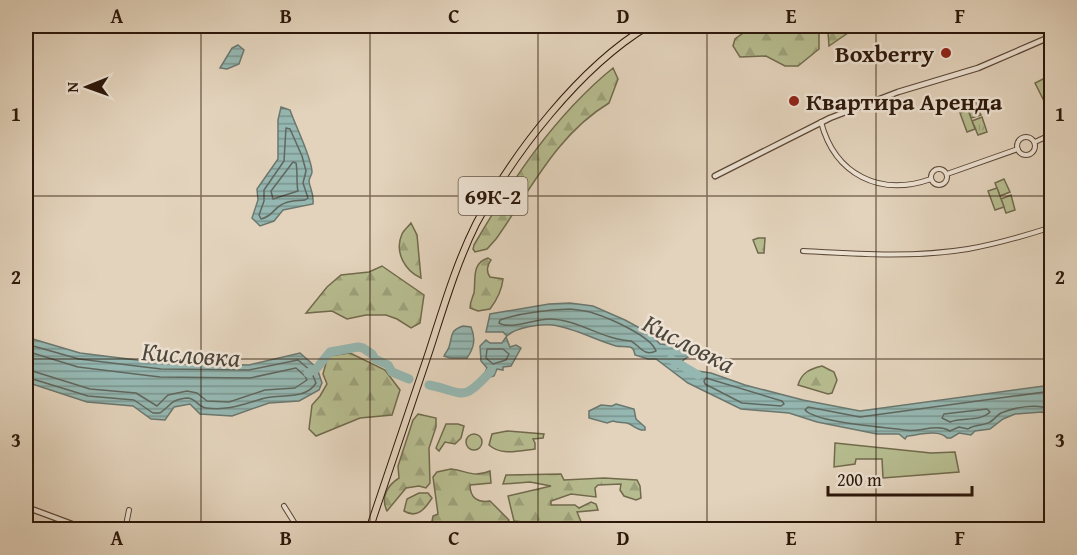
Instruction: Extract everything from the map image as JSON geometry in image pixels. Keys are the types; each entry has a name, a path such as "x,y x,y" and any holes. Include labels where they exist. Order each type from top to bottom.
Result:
{"main road":[{"name":"69К-2","path":"369,530 455,277 476,225 515,159 569,93 607,57 648,26"}],"street":[{"path":"715,176 821,122 898,92 978,68 1052,36"},
{"path":"821,122 827,141 834,153 857,175 873,182 895,186 916,184 931,179"},
{"path":"1035,142 1052,134"},
{"path":"1018,149 1019,140 1024,137 1035,142"},
{"path":"1018,149 1022,153 1030,154 1034,150 1035,142"},
{"path":"947,174 1018,149"},
{"path":"938,169 944,170 947,174 946,182 942,185 934,184 931,179 932,174 938,169"},
{"path":"803,251 879,254 946,252 994,244 1052,226"},
{"path":"284,506 299,530"},
{"path":"26,507 88,530"},
{"path":"125,530 129,510"}],"green space":[{"path":"753,26 815,26 819,31 819,49 798,66 785,66 766,56 740,57 733,46 735,39"},
{"path":"830,26 858,26 829,46"},
{"path":"613,68 618,79 609,103 591,116 559,147 496,239 487,249 475,252 474,245 503,197 536,150 572,107"},
{"path":"1043,79 1052,96 1044,101 1035,83"},
{"path":"975,101 981,115 971,118 967,105"},
{"path":"968,110 975,129 967,132 960,113"},
{"path":"982,117 987,132 978,135 972,121"},
{"path":"1004,179 1010,192 1000,196 995,183"},
{"path":"997,188 1004,207 995,210 988,191"},
{"path":"1011,195 1015,210 1006,213 1001,199"},
{"path":"411,223 417,235 421,278 410,271 400,254 402,234"},
{"path":"765,238 764,253 758,253 753,240"},
{"path":"488,258 491,260 487,269 490,277 503,279 490,309 478,311 470,308 474,293 475,272 479,264"},
{"path":"382,266 424,295 420,323 411,328 386,315 366,315 347,319 332,311 306,313 327,287 341,275 369,272"},
{"path":"350,353 385,370 400,390 392,415 360,418 316,436 309,429 312,405 327,384 323,374 328,356"},
{"path":"822,366 834,372 837,380 832,393 828,394 798,385 807,372"},
{"path":"418,414 436,418 436,427 429,448 430,483 426,488 419,486 406,488 387,511 384,501 386,492 399,478 398,466 413,420"},
{"path":"446,424 464,426 461,438 455,444 445,442 439,451 436,448"},
{"path":"507,431 544,434 543,438 533,439 535,449 505,452 489,445 492,434"},
{"path":"471,434 477,434 482,442 480,448 471,450 466,445 466,439"},
{"path":"835,443 931,453 955,452 959,472 883,478 882,459 856,459 855,464 834,467"},
{"path":"451,469 475,474 490,471 491,483 470,485 470,490 475,499 490,501 509,520 502,529 439,529 438,523 432,521 433,516 438,514 433,477 437,472"},
{"path":"561,474 564,480 604,478 637,480 641,498 636,500 624,496 620,490 621,484 598,485 595,488 596,497 571,494 551,501 551,505 575,505 579,508 591,502 596,504 598,510 577,512 584,529 526,529 523,522 514,521 508,496 551,486 530,482 503,484 506,475"},
{"path":"419,493 428,493 432,498 420,512 413,514 404,511 407,499"}],"water":[{"path":"238,45 244,50 239,64 227,69 220,68 232,48"},
{"path":"281,107 290,110 309,159 312,172 309,181 313,204 283,210 274,221 260,226 252,218 258,200 257,189 278,159 278,120"},
{"path":"570,303 593,306 625,320 651,334 660,344 703,350 702,354 685,359 678,368 711,373 745,385 803,400 860,411 1051,385 1051,416 1042,412 1015,414 1003,419 990,429 975,431 971,435 959,433 947,438 943,435 928,433 907,436 905,439 899,434 877,434 817,422 789,413 741,409 688,383 656,359 635,355 631,347 616,346 577,331 547,325 516,330 507,336 503,332 486,332 490,314 549,304"},
{"path":"463,326 471,327 473,331 474,343 467,358 444,356 449,348 453,332"},
{"path":"26,337 80,353 161,363 249,365 300,353 317,368 322,383 319,390 299,401 269,403 232,416 200,414 190,404 174,407 165,420 151,419 133,406 87,402 26,382"},
{"path":"506,337 510,347 516,345 521,348 511,366 503,367 503,370 497,369 494,376 484,379 487,368 481,361 480,346 486,340 490,343 502,343"},
{"path":"616,404 634,409 636,419 645,427 645,430 640,430 627,423 613,421 607,423 589,418 589,411 601,405"}],"waterway":[{"name":"Кисловка","path":"308,373 317,368 330,352 358,347 388,365 392,372 409,379"},
{"name":"Кисловка","path":"671,359 698,375"},
{"name":"Кисловка","path":"429,385 462,393 468,392 491,371"}],"place":[{"name":"Boxberry","path":"946,53"},
{"name":"Квартира Аренда","path":"794,101"}]}
